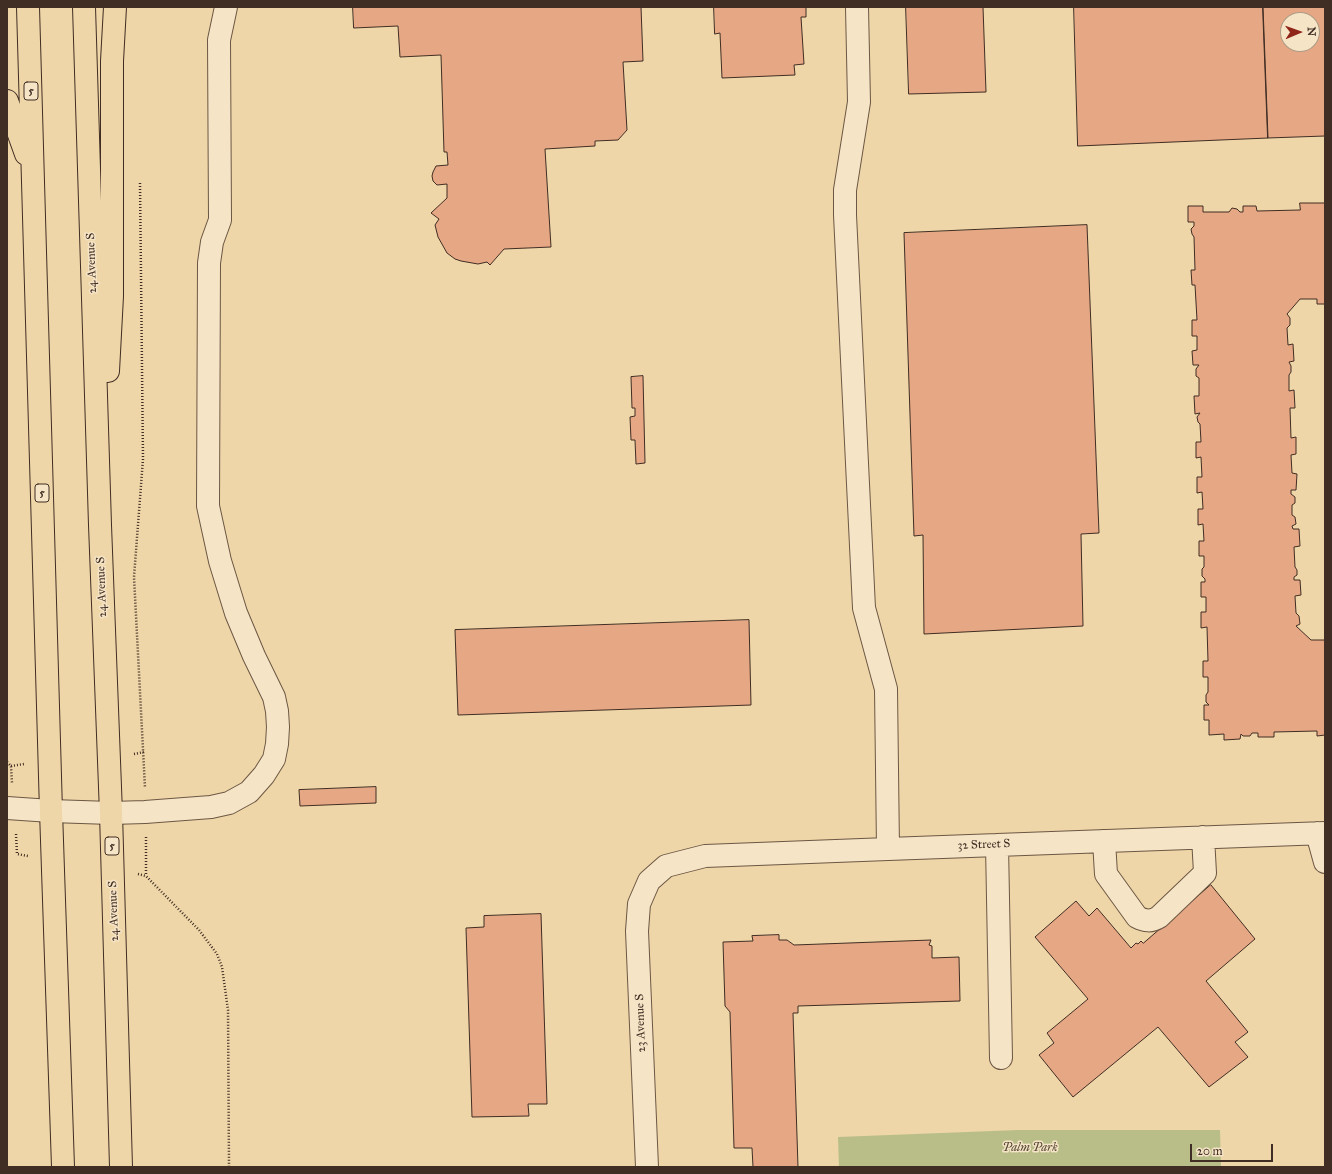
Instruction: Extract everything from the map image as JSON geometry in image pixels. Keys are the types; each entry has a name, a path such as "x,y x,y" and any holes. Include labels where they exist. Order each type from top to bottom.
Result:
{"main road":[{"name":"5","path":"28,7 51,811 63,1167"},
{"name":"24 Avenue S","path":"84,7 100,526 111,812 121,1167"},
{"path":"100,526 112,296 112,61 115,7"},
{"path":"7,101 33,174"}],"street":[{"path":"7,808 51,811 145,812 203,808 229,803 249,792 264,776 274,759 278,744 277,711 274,697 254,656 236,612 220,561 208,506 209,263 212,242 220,220 219,40 226,7"},
{"path":"857,7 859,102 845,190 845,215 864,608 886,690 888,848"},
{"path":"1321,833 1325,862"},
{"name":"32 Street S","path":"649,881 666,866 705,856 1321,833"},
{"path":"1104,841 1106,874 1137,917 1144,920 1150,920 1159,916 1205,873 1203,838"},
{"path":"997,845 1001,1058"},
{"name":"23 Avenue S","path":"647,1167 638,931 639,904 649,881"}],"path":[{"path":"109,756 144,752 134,577 143,459 140,183"},
{"path":"7,762 11,766 50,762"},
{"path":"146,876 199,930 217,954 222,968 228,1010 229,1167"}],"green space":[{"name":"Palm Park","path":"1018,1130 1220,1130 1221,1167 839,1167 838,1137"}],"building":[{"path":"353,7 641,7 643,61 623,62 627,130 618,140 595,141 595,146 545,149 551,247 504,249 490,265 487,262 478,264 461,261 455,259 447,253 438,237 435,225 439,219 431,213 447,198 447,184 437,185 433,181 432,176 436,166 448,165 447,152 444,152 441,55 400,57 398,26 354,28"},
{"path":"714,7 806,7 806,17 801,17 804,64 794,65 795,75 722,78 720,33 715,34"},
{"path":"906,7 983,7 986,92 909,94"},
{"path":"1074,7 1263,7 1268,138 1078,146"},
{"path":"1263,7 1325,7 1325,136 1268,138"},
{"path":"1300,203 1325,203 1325,304 1317,304 1317,299 1300,299 1287,314 1290,318 1290,325 1287,328 1288,345 1293,344 1294,361 1289,362 1291,372 1289,375 1289,391 1294,390 1295,408 1290,408 1291,438 1296,437 1296,454 1291,455 1292,473 1297,474 1296,490 1291,490 1291,494 1295,497 1295,503 1292,505 1292,515 1295,517 1296,524 1292,526 1293,529 1299,529 1300,546 1294,547 1297,575 1294,577 1294,580 1300,580 1301,595 1295,596 1296,613 1299,616 1300,624 1296,626 1311,640 1325,640 1325,735 1317,736 1317,731 1274,732 1274,737 1258,737 1258,733 1252,733 1250,736 1243,736 1241,734 1240,739 1224,740 1224,734 1209,735 1209,720 1204,720 1204,705 1209,705 1206,702 1208,677 1203,677 1203,661 1208,661 1207,627 1201,628 1201,612 1206,612 1206,597 1201,597 1201,582 1205,582 1205,579 1202,576 1204,556 1199,556 1199,541 1204,541 1203,524 1198,525 1198,509 1203,509 1202,492 1197,493 1197,477 1202,477 1201,457 1196,458 1196,442 1201,442 1200,424 1197,417 1200,413 1195,414 1194,396 1199,396 1199,378 1196,376 1196,369 1199,365 1193,365 1192,351 1197,350 1197,336 1192,336 1192,320 1197,320 1195,285 1192,285 1191,270 1195,270 1194,237 1191,229 1194,226 1194,222 1188,222 1188,206 1203,206 1203,212 1229,212 1232,208 1243,212 1243,206 1256,206 1257,211 1300,210"},
{"path":"1087,225 1099,533 1081,534 1083,626 924,634 923,535 914,536 904,233"},
{"path":"643,376 645,463 636,464 635,440 631,440 630,417 635,416 635,408 632,408 631,377"},
{"path":"749,620 751,705 458,715 455,630"},
{"path":"376,787 376,803 300,806 299,790"},
{"path":"1211,885 1255,939 1206,981 1248,1032 1235,1042 1248,1057 1209,1087 1158,1027 1073,1097 1039,1055 1054,1043 1047,1033 1088,999 1035,937 1076,901 1089,916 1097,908 1131,948 1136,943 1138,944 1141,941 1143,943"},
{"path":"541,914 547,1104 528,1104 529,1116 472,1117 466,928 484,927 484,916"},
{"path":"779,935 779,940 787,940 794,945 931,940 929,945 932,946 932,958 959,957 960,1001 798,1006 798,1013 793,1013 798,1167 753,1167 752,1148 734,1148 730,1012 725,1006 723,942 753,941 752,936"}]}
